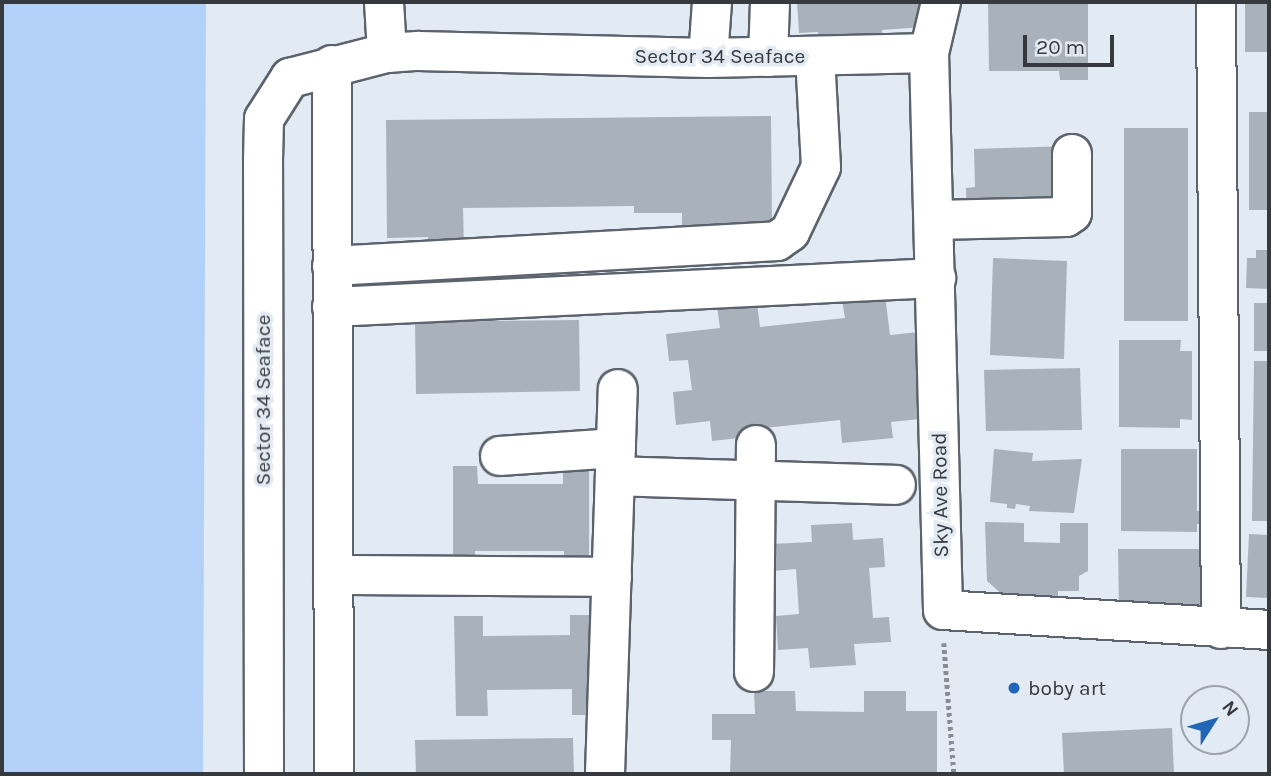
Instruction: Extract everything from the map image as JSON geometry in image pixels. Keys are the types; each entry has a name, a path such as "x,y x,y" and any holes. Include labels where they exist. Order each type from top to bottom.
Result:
{"street":[{"path":"384,2 387,53"},
{"path":"708,58 712,2"},
{"path":"768,57 770,2"},
{"path":"929,53 941,2"},
{"path":"1216,2 1221,629"},
{"name":"Sector 34 Seaface","path":"264,774 264,119 290,78 332,65 387,53 708,58 929,53"},
{"name":"Sky Ave Road","path":"929,53 943,610 1269,630"},
{"path":"332,266 778,241 790,232 821,167 815,56"},
{"path":"332,65 334,774"},
{"path":"934,220 1066,217 1072,213 1072,154"},
{"path":"332,307 936,278"},
{"path":"605,774 618,390"},
{"path":"500,456 615,462 757,463 896,485"},
{"path":"754,673 757,463"},
{"path":"333,575 612,577"}],"path":[{"path":"944,644 954,774"}],"shaded area":[{"path":"2,2 206,2 203,774 2,774"}],"building":[{"path":"797,2 922,2 923,27 882,30 883,37 819,40 818,32 799,33"},
{"path":"988,2 1088,2 1088,80 1060,80 1059,71 989,71"},
{"path":"1245,2 1269,2 1269,52 1245,52"},
{"path":"1249,112 1269,112 1269,210 1249,210"},
{"path":"771,116 772,227 682,228 682,213 634,213 634,206 463,208 464,249 428,249 428,237 387,238 386,120"},
{"path":"1124,128 1188,128 1188,321 1124,321"},
{"path":"1067,146 1063,214 967,216 966,188 975,187 974,149"},
{"path":"1256,250 1269,250 1269,289 1246,288 1247,258 1256,258"},
{"path":"993,258 1067,261 1064,359 990,355"},
{"path":"885,295 890,335 919,332 929,418 891,422 893,438 842,443 840,420 756,429 757,436 712,441 710,421 676,425 673,392 692,390 688,360 669,361 666,334 720,328 717,307 757,303 760,327 845,318 842,300"},
{"path":"1254,303 1269,303 1269,351 1254,351"},
{"path":"579,320 580,391 416,394 415,322"},
{"path":"1119,340 1181,340 1180,351 1192,351 1192,420 1180,419 1180,428 1119,427"},
{"path":"1254,361 1269,361 1269,521 1252,521"},
{"path":"1080,368 1082,430 986,431 984,370"},
{"path":"994,449 1033,453 1032,461 1082,459 1074,513 1029,511 1030,506 1016,504 1015,509 1007,508 1007,504 990,502"},
{"path":"1121,449 1197,449 1197,511 1206,511 1206,524 1197,524 1197,532 1121,531"},
{"path":"453,466 477,466 478,484 563,484 563,466 589,466 589,568 564,568 564,551 475,551 475,568 453,568"},
{"path":"985,522 1024,523 1024,542 1060,543 1060,523 1088,523 1088,571 1079,576 1079,591 1058,591 1058,605 1012,603 987,581"},
{"path":"852,523 853,540 883,538 885,567 869,568 873,618 889,617 891,642 854,644 856,665 810,668 808,648 778,650 776,616 799,614 796,569 773,571 771,544 812,542 811,525"},
{"path":"1249,534 1269,535 1269,598 1246,597"},
{"path":"1118,549 1200,549 1201,618 1119,612"},
{"path":"570,615 600,615 602,715 572,715 572,689 487,690 488,716 456,716 454,616 483,616 483,636 570,635"},
{"path":"754,691 795,691 796,711 864,712 864,691 906,691 906,711 937,711 937,774 730,774 731,740 712,740 712,714 755,714"},
{"path":"1172,728 1174,774 1064,774 1062,733"},
{"path":"573,738 574,774 416,774 415,740"}],"place":[{"name":"boby art","path":"1014,688"}]}
